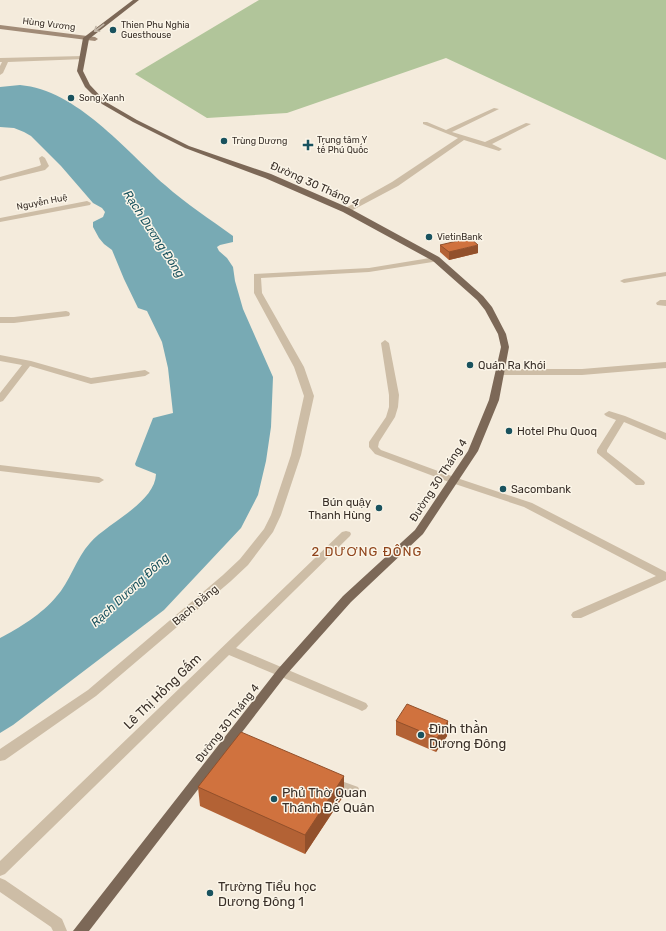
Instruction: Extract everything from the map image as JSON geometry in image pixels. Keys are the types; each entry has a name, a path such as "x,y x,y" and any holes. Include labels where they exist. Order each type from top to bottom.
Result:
{"main road":[{"path":"85,43 118,13 136,0"},
{"path":"85,43 95,39 144,0"},
{"path":"118,13 127,14"},
{"name":"Hùng Vương","path":"0,27 85,43 95,39"},
{"name":"Đường 30 Tháng 4","path":"80,931 282,672 332,614 419,532 473,451 494,400 504,353 504,340 502,334 489,309 480,298 436,259 346,210 268,176 182,144 104,103 87,86 80,71 85,43"}],"street":[{"path":"0,73 3,60 83,58"},
{"path":"446,132 496,110"},
{"path":"425,123 446,132 499,149"},
{"path":"486,144 528,124"},
{"path":"346,210 395,184 464,137"},
{"path":"0,179 42,168 45,166 42,158"},
{"name":"Nguyễn Huệ","path":"0,220 87,203"},
{"name":"Bạch Đằng","path":"0,756 92,693 244,562 268,530 276,516 296,456 309,396 299,367 258,293 257,276 369,270 436,259"},
{"path":"624,281 666,274"},
{"path":"0,320 14,320 66,314"},
{"path":"385,343 394,393 394,405 389,421 373,445 374,449 378,452 453,480 528,505 665,576"},
{"path":"0,358 28,363 91,381 145,373"},
{"path":"0,399 28,363"},
{"path":"501,372 582,372 666,365"},
{"path":"609,414 666,437"},
{"path":"622,418 602,450 602,453 640,483"},
{"path":"0,468 99,480"},
{"name":"Lê Thị Hồng Gấm","path":"0,870 346,534"},
{"path":"577,615 665,576"},
{"path":"227,650 362,706"},
{"path":"230,739 244,745"},
{"path":"324,779 353,791"},
{"path":"0,884 57,923 60,931"}],"green space":[{"path":"259,0 666,0 666,160 446,58 287,113 207,118 135,74"}],"water":[{"name":"Rạch Dương Đông","path":"20,85 41,89 61,98 80,110 117,139 173,192 233,236 233,242 217,247 233,267 235,281 243,309 273,377 271,427 266,461 258,495 241,528 164,610 13,725 0,733 0,638 30,620 51,603 61,591 90,543 98,535 129,512 148,494 154,484 156,474 136,466 135,464 153,418 173,413 168,368 162,342 147,311 138,308 112,250 99,238 93,227 93,222 103,217 105,212 102,208 93,203 61,166 31,136 14,128 0,127 0,87"}],"building":[{"path":"470,238 478,245 449,252 440,245"},
{"path":"407,704 448,721 437,738 396,721"},
{"name":"Phủ Thờ Quan Thánh Đế Quân","path":"241,732 344,776 305,835 198,787"}],"place":[{"name":"Thien Phu Nghia Guesthouse","path":"113,30"},
{"name":"Song Xanh","path":"71,98"},
{"name":"Trùng Dương","path":"224,141"},
{"name":"Trung tâm Y tế Phú Quốc","path":"308,145"},
{"name":"VietinBank","path":"429,237"},
{"name":"Quán Ra Khói","path":"470,365"},
{"name":"Hotel Phu Quoq","path":"509,431"},
{"name":"Sacombank","path":"503,489"},
{"name":"Bún quậy Thanh Hùng","path":"379,508"},
{"name":"Đình thần Dương Đông","path":"421,735"},
{"name":"Phủ Thờ Quan Thánh Đế Quân","path":"274,799"},
{"name":"Trường Tiểu học Dương Đông 1","path":"210,893"}],"district":[{"name":"2 DƯƠNG ĐÔNG","path":"367,551"}]}
